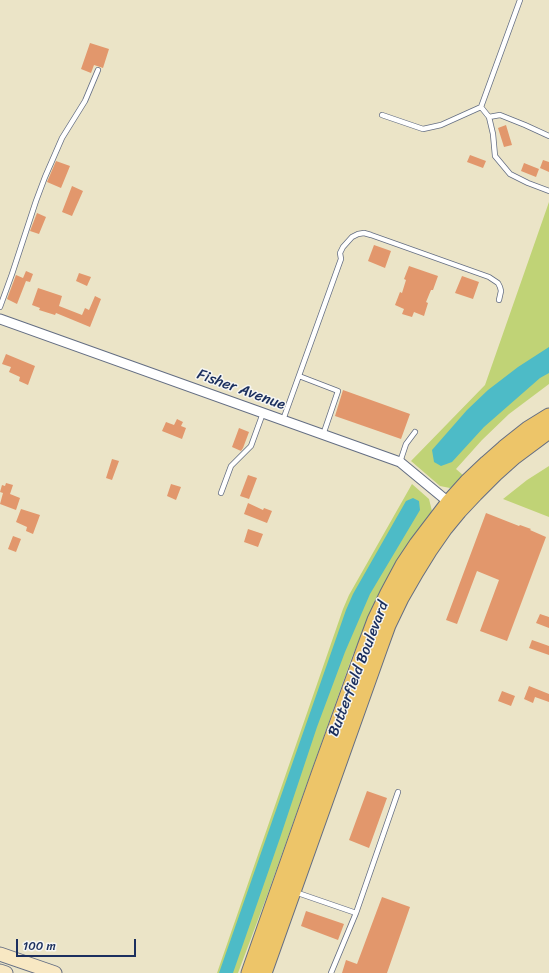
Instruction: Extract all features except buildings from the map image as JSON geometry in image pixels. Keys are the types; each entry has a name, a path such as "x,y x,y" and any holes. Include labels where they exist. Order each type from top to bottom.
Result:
{"main road":[{"name":"Butterfield Boulevard","path":"264,973 388,625 401,598 445,528 466,482 492,458 528,429 549,416"},
{"name":"Butterfield Boulevard","path":"249,973 375,620 403,565 417,544 454,506 475,494 525,448 549,432"},
{"path":"1,957 55,973"},
{"path":"0,971 6,973"}],"street":[{"name":"Fisher Avenue","path":"0,319 400,462 454,506"}],"lane":[{"path":"382,115 423,129 441,125 481,107 520,0"},
{"path":"0,307 45,177 62,138 85,101 98,70"},
{"path":"481,107 489,117 493,134 495,156 510,174 528,184 549,191"},
{"path":"489,117 500,114 549,136"},
{"path":"283,420 341,259 340,253 343,246 352,237 364,233 371,235 489,277 498,283 500,287 501,291 499,300"},
{"path":"299,376 338,391 323,435"},
{"path":"221,493 231,466 251,446 263,413"},
{"path":"400,462 406,444 415,432"},
{"path":"331,973 356,913 398,792"},
{"path":"292,891 356,913"}],"green space":[{"path":"549,202 549,384 509,414 482,440 456,469 464,476 454,486 450,488 440,486 411,461 485,385"},
{"path":"549,466 549,517 503,499 527,480"},
{"path":"412,484 429,499 432,511 408,544 377,597 352,657 238,973 217,973 343,609 349,595"}],"water":[{"path":"549,347 549,373 540,378 484,427 452,462 441,466 434,462 432,450 467,410 488,390 518,367"},
{"path":"413,498 419,501 420,510 370,594 345,652 317,727 233,973 219,973 346,610 353,594 406,501"}]}
